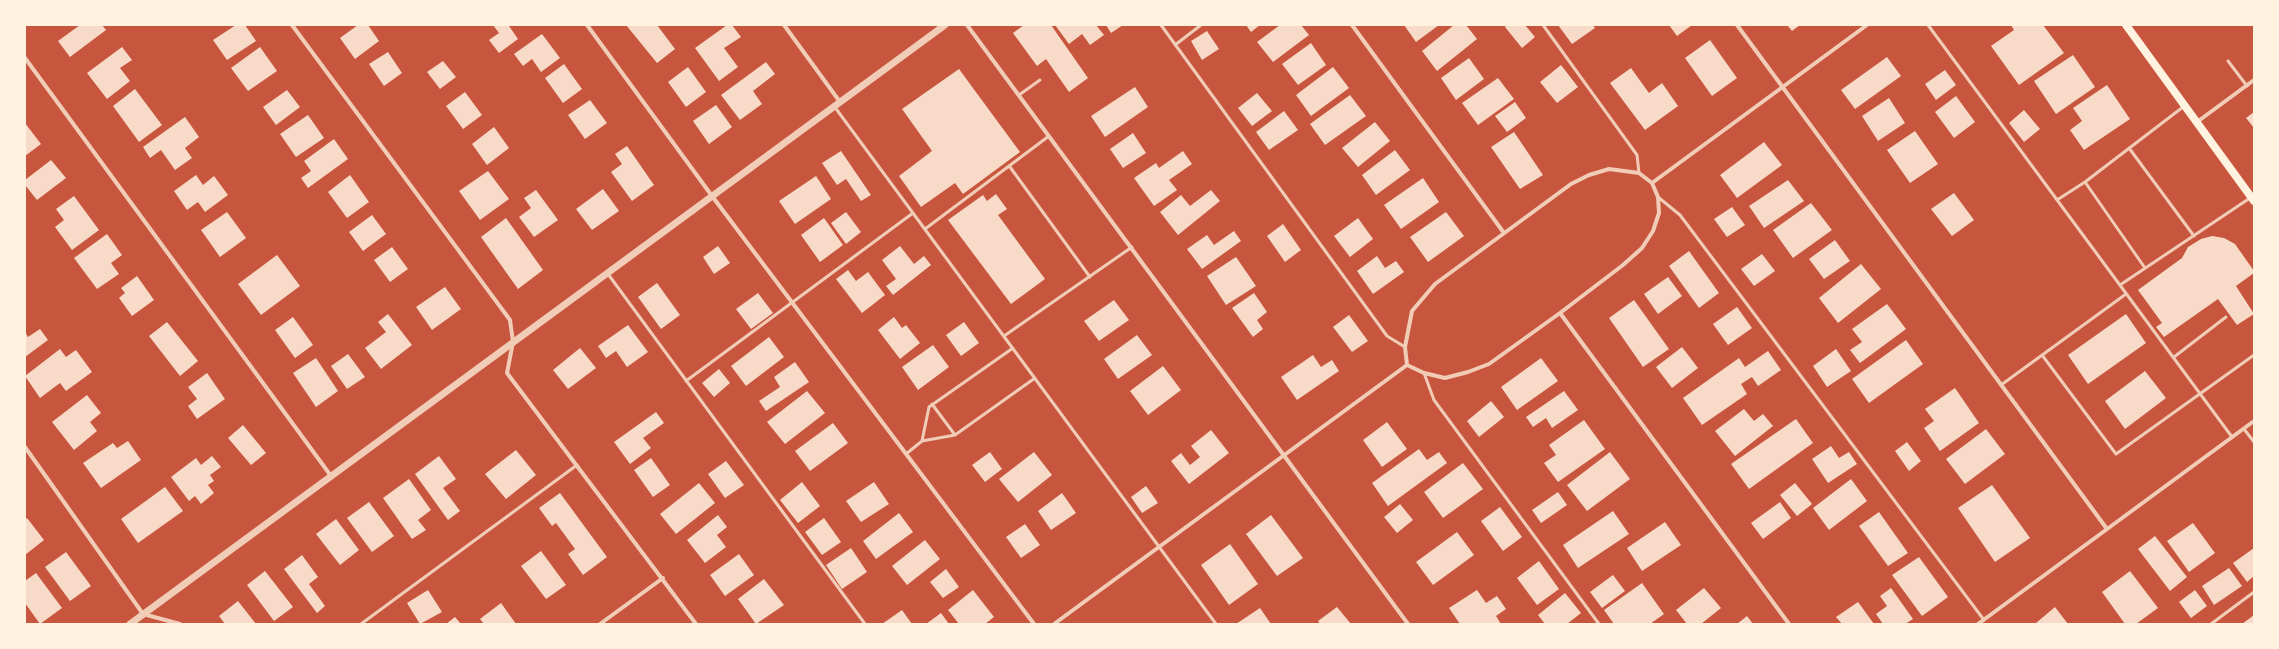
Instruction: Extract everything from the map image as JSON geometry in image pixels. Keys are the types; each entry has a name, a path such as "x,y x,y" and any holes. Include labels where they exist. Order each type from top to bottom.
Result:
{"main road":[{"path":"2126,25 2252,199"}],"street":[{"path":"292,25 510,320 513,342 507,373 663,578 696,624"},
{"path":"587,25 712,196 1034,624"},
{"path":"784,25 837,104"},
{"path":"967,25 1285,454 1408,624"},
{"path":"1352,25 1504,233"},
{"path":"1736,25 2107,529"},
{"path":"1652,183 1867,25"},
{"path":"130,624 943,26"},
{"path":"25,58 331,476"},
{"path":"2197,122 2254,80"},
{"path":"1610,169 1639,173 1652,183 1658,197 1659,213 1653,231 1642,248 1623,265 1560,313 1489,364 1468,372 1444,378 1424,372 1407,364 1405,347 1412,311 1422,297 1435,284 1504,233 1571,184 1589,175 1610,169"},
{"path":"1560,313 1789,624"},
{"path":"1054,624 1407,364"},
{"path":"1978,624 2254,421"},
{"path":"25,447 143,614 180,624"},
{"path":"600,624 663,578"}],"lane":[{"path":"1161,25 1387,336 1405,347"},
{"path":"1175,45 1201,25"},
{"path":"1543,25 1637,155 1639,173"},
{"path":"1928,25 2232,437"},
{"path":"2228,61 2247,86"},
{"path":"1019,95 1040,80"},
{"path":"837,104 913,213 1216,624"},
{"path":"2058,200 2085,182 2185,105"},
{"path":"925,229 1049,136"},
{"path":"2129,148 2194,236"},
{"path":"1010,166 1090,277"},
{"path":"2085,182 2145,268"},
{"path":"1658,197 1680,215 1984,620"},
{"path":"2120,285 2252,199"},
{"path":"686,381 913,213"},
{"path":"1004,336 1132,248"},
{"path":"607,273 865,624"},
{"path":"2001,385 2126,294"},
{"path":"2174,358 2226,318"},
{"path":"922,441 929,407 1013,348"},
{"path":"2042,355 2116,454 2254,355"},
{"path":"1424,372 1434,400 1599,624"},
{"path":"906,454 922,441 955,435 1035,378"},
{"path":"932,404 955,435"},
{"path":"2244,428 2254,442"},
{"path":"361,624 577,465"},
{"path":"2211,624 2254,592"}],"building":[{"path":"80,25 102,25 106,30 70,57 58,41"},
{"path":"236,25 245,25 256,41 227,60 213,40"},
{"path":"358,25 368,25 379,41 355,59 340,38"},
{"path":"493,25 511,25 509,26 518,39 499,53 489,40 499,33"},
{"path":"626,25 657,25 675,49 657,63"},
{"path":"727,25 732,25 741,37 724,48 738,67 719,81 695,48"},
{"path":"1024,25 1051,25 1088,78 1069,92 1046,59 1037,66 1013,33"},
{"path":"1055,25 1096,25 1104,35 1090,45 1082,34 1069,44"},
{"path":"1106,25 1123,25 1111,33"},
{"path":"1246,25 1260,25 1251,32"},
{"path":"1280,25 1301,25 1309,35 1273,62 1257,42"},
{"path":"1404,25 1439,25 1416,42"},
{"path":"1454,25 1466,25 1477,39 1437,71 1422,51"},
{"path":"1507,25 1525,25 1535,37 1522,48 1505,27"},
{"path":"1558,25 1593,25 1595,28 1572,44"},
{"path":"1669,25 1692,25 1677,36"},
{"path":"1787,25 1800,25 1792,31"},
{"path":"2011,25 2043,25 2064,53 2019,85 1991,46 2014,30"},
{"path":"1207,31 1219,49 1202,60 1191,41"},
{"path":"542,34 560,58 541,72 532,59 523,66 514,54"},
{"path":"1710,40 1737,78 1712,96 1685,58"},
{"path":"1311,43 1326,65 1298,85 1282,64"},
{"path":"122,47 132,60 120,68 130,81 107,99 87,73"},
{"path":"260,47 277,71 248,91 231,68"},
{"path":"388,52 402,73 384,86 369,64"},
{"path":"2073,55 2095,87 2056,114 2034,81"},
{"path":"1887,57 1901,76 1855,109 1841,90"},
{"path":"1469,58 1484,79 1456,100 1441,78"},
{"path":"443,61 456,77 440,89 427,72"},
{"path":"766,62 775,74 753,91 762,104 740,120 721,95"},
{"path":"564,64 582,89 563,103 545,78"},
{"path":"1561,65 1578,87 1557,103 1540,82"},
{"path":"688,67 706,92 686,107 668,82"},
{"path":"1333,67 1349,88 1311,116 1296,95"},
{"path":"1631,68 1649,93 1662,83 1678,106 1645,130 1610,83"},
{"path":"959,69 1020,152 963,194 955,183 921,207 899,176 932,151 902,109"},
{"path":"1945,70 1956,85 1936,100 1925,84"},
{"path":"1498,78 1514,99 1478,125 1462,103"},
{"path":"2107,85 2130,119 2084,150 2070,130 2082,121 2073,108"},
{"path":"1135,87 1148,107 1105,137 1091,116"},
{"path":"135,89 162,125 139,142 113,106"},
{"path":"287,90 300,107 276,125 263,107"},
{"path":"465,92 482,115 463,129 446,106"},
{"path":"1257,93 1272,111 1252,126 1238,108"},
{"path":"1350,95 1366,116 1325,145 1310,124"},
{"path":"1956,96 1975,122 1954,138 1935,112"},
{"path":"1889,98 1905,123 1878,141 1862,116"},
{"path":"590,100 607,123 585,139 568,115"},
{"path":"1515,102 1526,118 1507,132 1495,116"},
{"path":"716,105 732,127 709,144 693,121"},
{"path":"2024,110 2040,129 2024,142 2009,123"},
{"path":"1284,111 1298,130 1269,150 1256,132"},
{"path":"2254,112 2254,128 2246,118"},
{"path":"308,115 324,138 296,157 280,134"},
{"path":"185,117 199,137 185,148 192,158 175,170 161,150 150,158 143,147"},
{"path":"1375,122 1390,141 1358,167 1342,148"},
{"path":"25,123 41,144 25,156"},
{"path":"494,127 509,148 487,165 472,144"},
{"path":"1915,131 1938,164 1910,183 1887,150"},
{"path":"1514,132 1543,175 1520,189 1491,147"},
{"path":"1133,133 1146,153 1123,168 1110,149"},
{"path":"334,139 348,159 308,188 301,178 311,171 304,161"},
{"path":"1764,142 1782,165 1737,198 1720,175"},
{"path":"627,146 654,185 632,201 611,172 622,164 615,154"},
{"path":"1395,150 1410,170 1376,195 1362,175"},
{"path":"841,151 871,195 861,201 846,179 837,185 822,163"},
{"path":"1183,151 1192,164 1169,180 1177,190 1154,206 1134,178 1156,163 1159,168"},
{"path":"51,160 66,178 37,200 25,185 25,180"},
{"path":"488,171 509,199 480,220 459,191"},
{"path":"196,175 203,185 214,176 228,195 205,212 198,202 187,210 174,191"},
{"path":"350,175 369,202 347,218 328,192"},
{"path":"816,176 831,199 795,224 779,201"},
{"path":"1423,178 1439,202 1401,229 1384,205"},
{"path":"1788,180 1804,201 1764,228 1749,206"},
{"path":"603,189 619,211 592,230 576,209"},
{"path":"536,190 558,220 534,237 519,217 531,208 524,198"},
{"path":"1211,190 1220,201 1178,235 1160,212 1181,195 1190,206"},
{"path":"1954,193 1974,220 1952,236 1931,209"},
{"path":"996,194 1007,209 998,215 1045,279 1011,304 948,220 983,195 987,201"},
{"path":"74,196 99,230 72,250 55,227 64,220 56,209"},
{"path":"1811,203 1832,230 1793,258 1773,230"},
{"path":"1732,207 1745,225 1727,237 1714,219"},
{"path":"227,212 246,238 220,257 201,230"},
{"path":"846,212 861,232 846,244 831,223"},
{"path":"1446,212 1464,236 1428,262 1410,237"},
{"path":"372,215 386,234 363,251 349,232"},
{"path":"506,218 543,270 518,289 481,237"},
{"path":"824,218 843,245 820,262 801,235"},
{"path":"1358,218 1373,239 1350,257 1334,236"},
{"path":"1283,224 1301,250 1285,262 1267,236"},
{"path":"1234,231 1241,241 1202,269 1187,249 1207,235 1214,245"},
{"path":"107,234 122,255 111,263 119,274 97,289 74,258"},
{"path":"2212,236 2224,238 2235,244 2254,271 2254,273 2236,286 2254,314 2237,325 2218,299 2164,337 2156,327 2162,323 2138,290 2182,258 2188,247 2201,239"},
{"path":"1835,240 1850,261 1824,279 1809,259"},
{"path":"718,246 730,263 714,274 703,257"},
{"path":"900,246 914,264 924,256 931,265 893,295 886,286 896,279 882,260"},
{"path":"392,247 408,269 390,282 374,260"},
{"path":"1689,251 1719,293 1699,308 1669,266"},
{"path":"1762,254 1775,271 1754,286 1741,269"},
{"path":"277,255 300,286 261,315 238,284"},
{"path":"1377,256 1385,268 1396,261 1404,272 1373,294 1357,271"},
{"path":"1236,257 1256,286 1226,305 1207,276"},
{"path":"1861,264 1881,289 1838,323 1819,298"},
{"path":"848,270 856,281 868,272 885,295 862,313 836,279"},
{"path":"137,276 154,300 132,316 119,298 125,293 121,288"},
{"path":"1668,277 1682,296 1658,314 1644,294"},
{"path":"657,283 680,315 661,329 638,297"},
{"path":"445,287 461,309 432,330 416,307"},
{"path":"758,293 773,313 751,329 736,309"},
{"path":"1254,293 1267,312 1257,320 1263,329 1253,337 1232,308"},
{"path":"1114,300 1129,320 1099,341 1084,321"},
{"path":"1634,300 1669,349 1643,367 1609,318"},
{"path":"1887,304 1906,329 1860,363 1850,350 1862,342 1852,329"},
{"path":"1737,307 1752,328 1728,345 1713,324"},
{"path":"388,314 412,345 381,369 365,348 386,332 378,322"},
{"path":"2126,314 2146,343 2088,384 2068,355"},
{"path":"1349,315 1368,341 1352,352 1333,327"},
{"path":"293,317 313,345 295,358 275,330"},
{"path":"894,317 902,328 906,325 920,343 900,359 878,330"},
{"path":"167,322 198,361 180,376 149,336"},
{"path":"964,322 979,343 961,356 946,335"},
{"path":"628,325 648,352 627,367 616,351 606,358 598,346"},
{"path":"40,329 48,340 25,357 25,332 28,337"},
{"path":"1137,335 1152,355 1118,379 1104,359"},
{"path":"769,337 784,357 746,386 731,366"},
{"path":"1906,340 1923,364 1869,403 1852,379"},
{"path":"933,345 949,367 918,390 902,367"},
{"path":"1682,347 1698,368 1672,388 1656,367"},
{"path":"580,348 596,368 568,389 553,370"},
{"path":"60,349 66,357 76,350 92,372 66,391 60,383 40,398 25,376"},
{"path":"1836,349 1851,371 1827,387 1813,366"},
{"path":"1768,351 1781,370 1758,386 1752,377 1741,384 1747,394 1702,425 1683,398 1739,358 1745,367"},
{"path":"348,354 365,377 347,389 331,366"},
{"path":"1313,355 1321,367 1332,360 1339,371 1297,400 1281,377"},
{"path":"316,358 338,391 316,407 293,373"},
{"path":"1541,358 1558,381 1517,410 1501,387"},
{"path":"795,362 809,382 766,411 759,401 780,387 774,377"},
{"path":"1163,366 1181,390 1148,415 1130,391"},
{"path":"719,369 730,383 714,397 702,383"},
{"path":"2145,371 2166,398 2125,429 2105,401"},
{"path":"207,373 225,399 197,419 188,406 197,399 188,387"},
{"path":"1955,388 1979,423 1940,451 1924,428 1934,421 1925,409"},
{"path":"807,391 825,413 785,444 767,422"},
{"path":"1564,391 1578,410 1552,428 1546,418 1533,427 1526,417"},
{"path":"87,395 101,413 90,422 97,431 74,450 52,422"},
{"path":"1491,401 1504,417 1479,437 1467,421"},
{"path":"1744,409 1754,421 1763,414 1773,426 1735,456 1715,431"},
{"path":"656,412 664,423 643,438 651,448 630,464 614,442"},
{"path":"1796,419 1813,443 1749,489 1731,464"},
{"path":"1584,420 1605,449 1558,482 1544,463 1556,455 1549,445"},
{"path":"1387,422 1407,449 1382,467 1363,440"},
{"path":"833,423 848,443 810,471 795,451"},
{"path":"243,425 266,453 251,465 228,438"},
{"path":"1986,429 2005,454 1965,484 1946,459"},
{"path":"1211,430 1229,453 1189,484 1171,461 1181,453 1190,465 1200,457 1191,446"},
{"path":"128,441 141,460 101,488 83,463 113,443 117,448"},
{"path":"1907,442 1921,461 1909,471 1895,451"},
{"path":"1831,446 1839,458 1849,452 1857,464 1828,483 1812,459"},
{"path":"1419,449 1427,460 1439,452 1447,463 1388,506 1372,483"},
{"path":"516,450 536,475 506,499 485,474"},
{"path":"990,452 1002,469 985,482 972,465"},
{"path":"1034,452 1052,475 1018,502 999,479"},
{"path":"1610,452 1630,479 1587,511 1567,485"},
{"path":"212,456 221,467 210,475 214,481 208,485 214,493 201,504 195,496 189,501 171,477 196,458 201,465"},
{"path":"439,456 456,479 443,488 460,511 448,520 415,474"},
{"path":"651,458 670,485 653,497 634,470"},
{"path":"726,461 744,485 725,498 708,474"},
{"path":"1463,463 1483,489 1443,518 1424,492"},
{"path":"409,479 431,510 418,520 426,530 412,539 383,498"},
{"path":"1851,479 1867,501 1829,530 1813,508"},
{"path":"802,482 820,506 798,523 780,500"},
{"path":"874,482 889,504 861,522 846,501"},
{"path":"699,483 715,503 676,534 660,514"},
{"path":"1795,483 1812,504 1797,516 1780,495"},
{"path":"1992,485 2030,538 1995,562 1958,508"},
{"path":"1146,486 1158,503 1142,513 1131,497"},
{"path":"165,487 183,511 138,543 121,519"},
{"path":"1558,492 1567,505 1541,523 1532,510"},
{"path":"560,493 607,557 583,575 568,554 575,549 556,523 552,526 539,508"},
{"path":"1062,493 1076,513 1051,530 1038,511"},
{"path":"369,502 394,536 372,552 347,518"},
{"path":"1780,502 1791,518 1763,539 1751,523"},
{"path":"1400,504 1413,520 1397,533 1384,517"},
{"path":"1500,507 1522,537 1503,551 1481,521"},
{"path":"1613,511 1629,534 1578,568 1563,545"},
{"path":"1879,512 1908,553 1888,566 1859,526"},
{"path":"899,513 913,532 876,559 863,541"},
{"path":"718,515 727,527 717,535 726,547 705,563 687,540"},
{"path":"1271,515 1303,558 1277,576 1246,534"},
{"path":"27,518 44,540 25,555 25,520"},
{"path":"824,518 841,542 822,555 805,532"},
{"path":"336,519 359,550 340,565 316,534"},
{"path":"1665,522 1681,545 1642,571 1627,548"},
{"path":"2193,523 2215,553 2189,572 2167,541"},
{"path":"1025,524 1040,545 1021,558 1006,537"},
{"path":"1457,532 1474,555 1433,585 1416,562"},
{"path":"2155,536 2187,577 2170,591 2138,549"},
{"path":"925,540 940,559 907,585 892,566"},
{"path":"1230,544 1258,584 1229,605 1201,565"},
{"path":"851,548 867,572 842,589 826,565"},
{"path":"2254,548 2254,576 2247,582 2233,563"},
{"path":"541,551 566,585 546,599 521,566"},
{"path":"66,552 91,586 70,601 45,567"},
{"path":"739,554 754,575 725,596 710,575"},
{"path":"302,555 318,577 309,584 325,606 317,613 284,569"},
{"path":"1919,557 1948,597 1922,616 1892,575"},
{"path":"1539,561 1559,589 1537,605 1517,578"},
{"path":"2229,568 2242,586 2214,605 2202,586"},
{"path":"946,569 959,587 943,598 930,582"},
{"path":"265,571 293,607 274,621 247,585"},
{"path":"2130,571 2158,608 2136,624 2125,624 2102,592"},
{"path":"36,573 62,608 40,624 25,603 25,581"},
{"path":"1613,575 1625,591 1602,608 1590,592"},
{"path":"764,579 784,605 756,624 738,599"},
{"path":"1642,583 1664,614 1650,624 1614,624 1604,610"},
{"path":"1704,588 1721,608 1701,624 1687,624 1676,610"},
{"path":"1891,588 1913,619 1905,624 1883,624 1876,614 1887,606 1880,596"},
{"path":"428,590 442,612 420,624 407,603"},
{"path":"973,590 994,617 985,624 959,624 948,610"},
{"path":"1477,590 1486,603 1497,596 1506,609 1496,616 1501,624 1460,624 1449,608"},
{"path":"2195,590 2207,606 2191,618 2179,602"},
{"path":"1565,593 1581,613 1567,624 1545,624 1538,615"},
{"path":"238,601 256,624 225,624 219,616"},
{"path":"1858,602 1874,624 1842,624 1836,617"},
{"path":"501,603 516,624 484,624 480,619"},
{"path":"1337,607 1351,624 1320,624 1318,621"},
{"path":"2055,607 2068,624 2036,624 2036,623"},
{"path":"1260,608 1271,624 1236,624"},
{"path":"902,610 912,624 882,624"},
{"path":"941,613 949,624 926,624"},
{"path":"2254,615 2254,624 2242,624"},
{"path":"1747,616 1753,624 1737,624"},
{"path":"455,617 461,624 446,624"}]}
